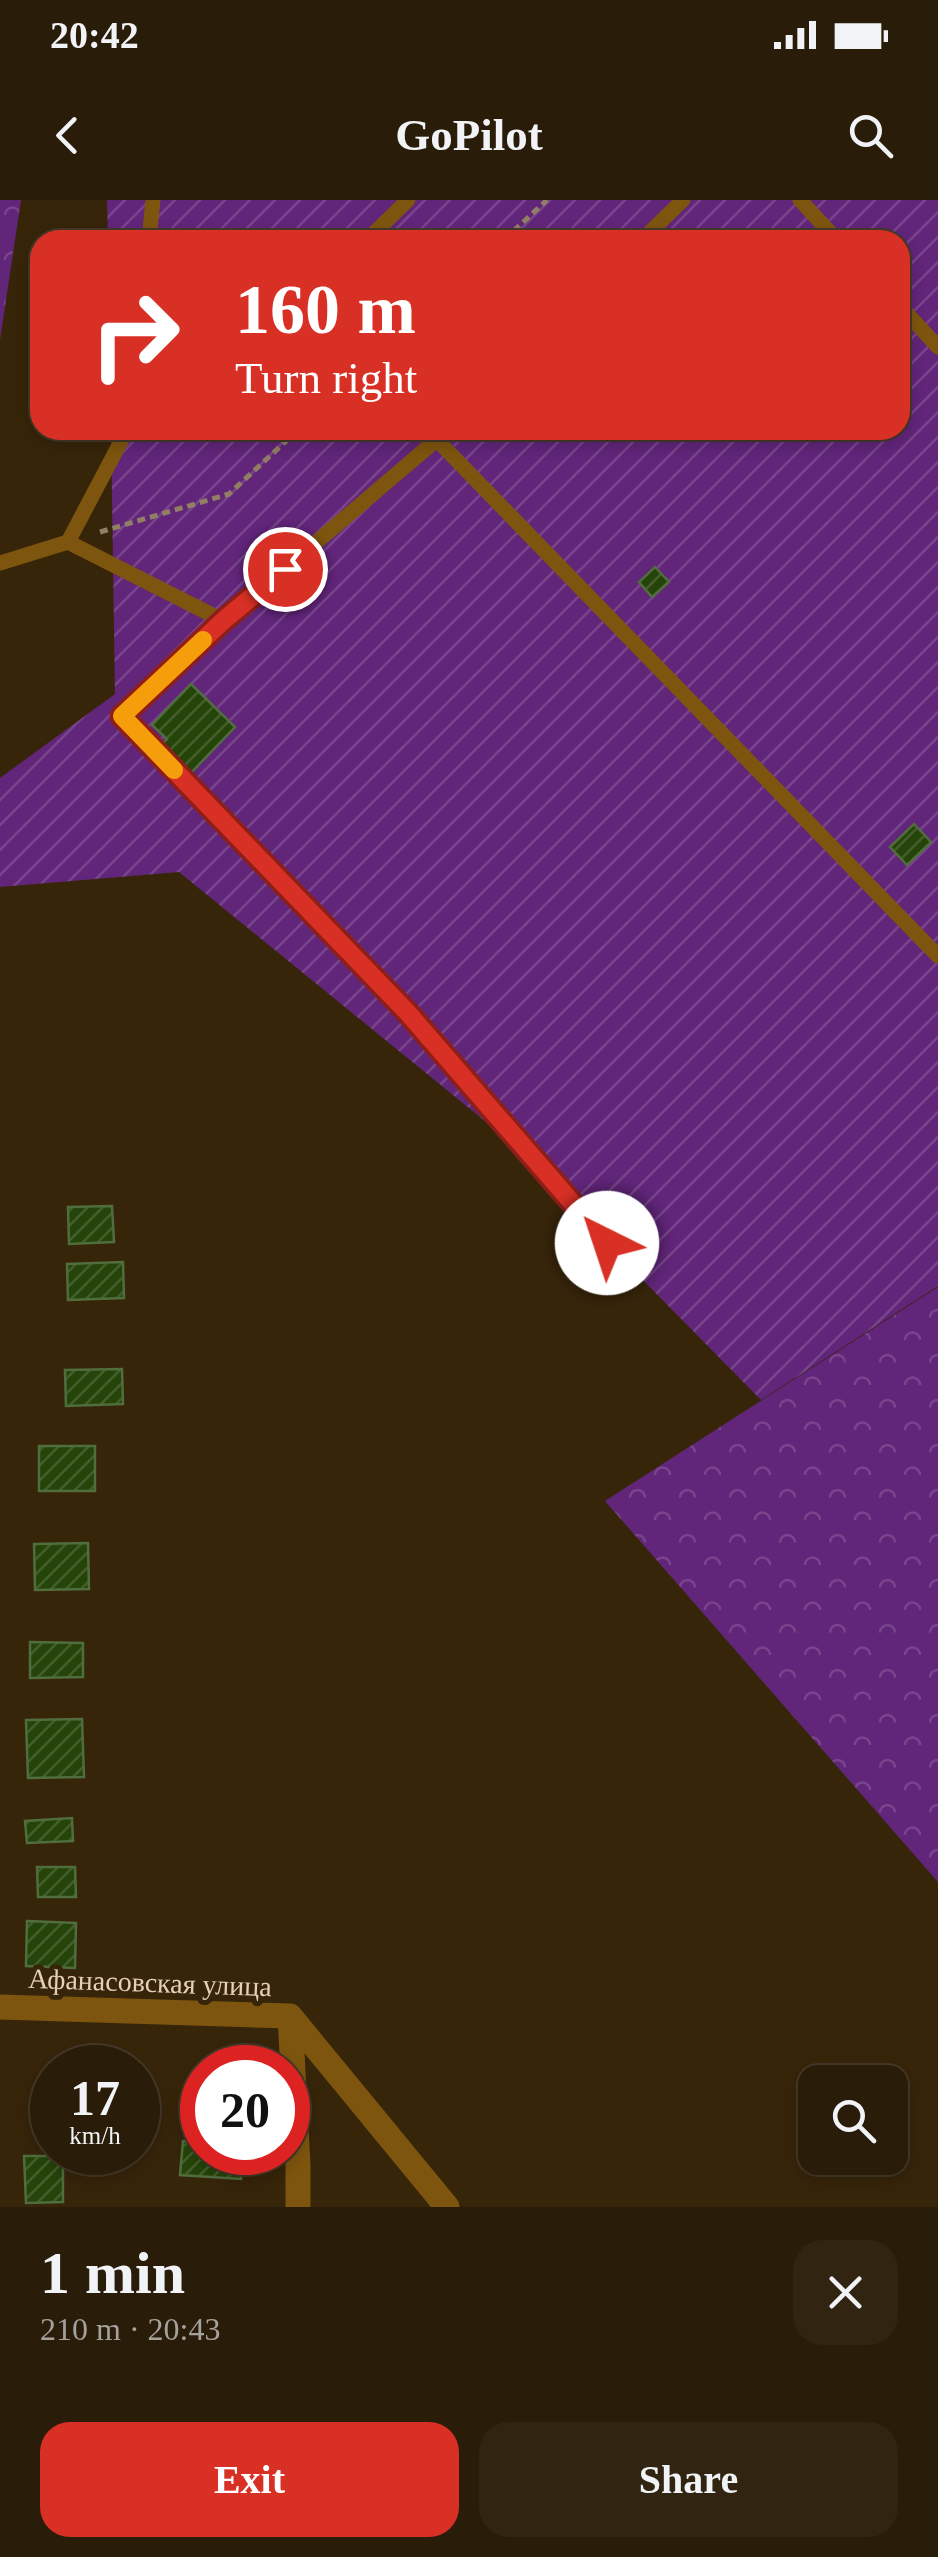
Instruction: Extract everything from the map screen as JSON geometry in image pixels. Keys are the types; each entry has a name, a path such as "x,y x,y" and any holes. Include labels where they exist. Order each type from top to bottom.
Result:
{"street":[{"name":"Афанасовская улица","path":"0,2007 290,2016 447,2207"},
{"path":"290,2016 298,2207"}],"lane":[{"path":"150,230 153,200"},
{"path":"377,230 408,200"},
{"path":"652,230 683,200"},
{"path":"800,200 828,230"},
{"path":"910,317 938,347"},
{"path":"68,542 122,440"},
{"path":"436,440 224,620 122,716 408,1013 607,1243"},
{"path":"447,440 938,956"},
{"path":"0,563 68,542 224,620"}],"path":[{"path":"515,230 547,200"},
{"path":"68,542 229,494 287,440"}],"green space":[{"path":"0,200 21,200 0,340"},
{"path":"107,200 938,200 938,1286 761,1400 491,1126 179,872 0,887 0,778 115,694 111,440 910,440 910,230 108,230"},
{"path":"938,1287 938,1882 605,1501"}],"building":[{"path":"655,567 669,582 652,597 639,582"},
{"path":"191,684 235,727 186,778 157,749 167,739 152,725"},
{"path":"914,824 931,842 907,865 890,847"},
{"path":"112,1206 114,1242 69,1244 68,1207"},
{"path":"123,1262 124,1298 68,1300 67,1264"},
{"path":"122,1369 123,1404 66,1406 65,1370"},
{"path":"39,1446 95,1446 95,1491 39,1491"},
{"path":"88,1543 89,1589 35,1590 34,1544"},
{"path":"30,1642 83,1643 83,1677 30,1678"},
{"path":"82,1719 84,1777 28,1778 26,1720"},
{"path":"72,1818 73,1841 27,1843 25,1821"},
{"path":"37,1867 75,1867 76,1897 38,1897"},
{"path":"27,1921 76,1923 75,1968 26,1966"},
{"path":"24,2156 30,2156 30,2175 63,2175 63,2202 26,2203"},
{"path":"180,2175 241,2175 241,2179"}],"slow traffic":[{"path":"174,770 122,716 203,640"}],"route":[{"path":"285,569 122,716 408,1013 607,1243"}]}
